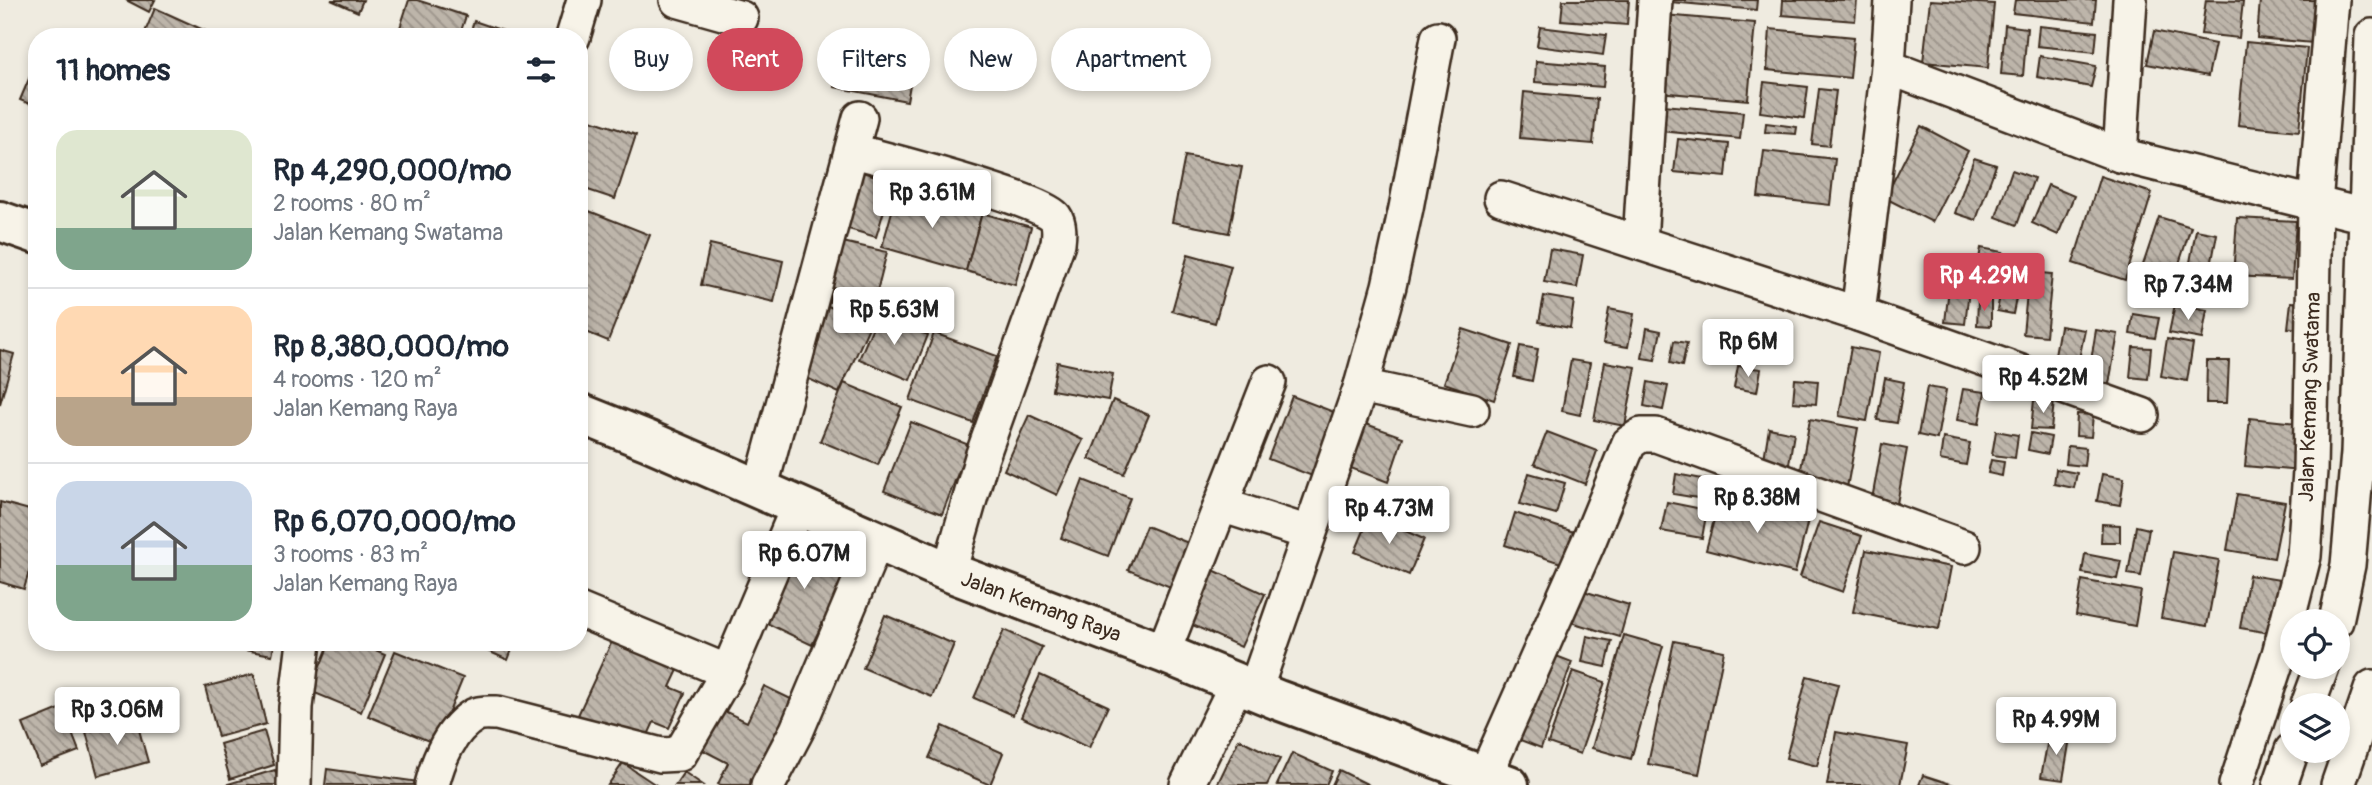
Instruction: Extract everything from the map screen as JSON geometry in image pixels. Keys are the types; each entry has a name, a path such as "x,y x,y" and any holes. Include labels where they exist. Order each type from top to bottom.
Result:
{"street":[{"path":"576,28 584,0"},
{"path":"677,0 741,18"},
{"path":"1640,242 1654,0"},
{"path":"1858,314 1888,67 1892,0"},
{"path":"2120,155 2130,0"},
{"name":"Jalan Kemang Swatama","path":"2236,785 2279,654 2304,556 2310,471 2315,204 2332,0"},
{"path":"2339,609 2348,565 2358,453 2372,36"},
{"path":"1187,785 1246,686 1309,533 1361,386 1389,286 1438,38"},
{"path":"1888,67 2120,155 2365,216"},
{"path":"761,490 860,118"},
{"path":"853,150 1043,208 1055,216 1059,228 1058,243 982,457 949,572"},
{"path":"1501,198 1858,314 2143,415"},
{"path":"0,221 28,230"},
{"path":"1163,653 1269,382"},
{"path":"1361,386 1472,410"},
{"name":"Jalan Kemang Raya","path":"588,417 949,572 1497,780"},
{"path":"1497,780 1629,443 1641,435 1656,435 1964,547"},
{"path":"1221,505 1309,533"},
{"path":"432,785 444,749 459,727 477,714 497,713 661,755 680,754 728,672 798,507"},
{"path":"768,785 797,730 876,541"},
{"path":"2304,556 2348,565"},
{"path":"588,614 728,672"},
{"path":"294,785 296,707 303,651"},
{"path":"2338,785 2372,687"},
{"path":"2280,785 2288,763"}],"building":[{"path":"126,0 155,0 149,12"},
{"path":"331,0 363,0 358,12"},
{"path":"409,0 417,0 466,16 462,28 400,28"},
{"path":"1563,0 1629,0 1627,25 1561,20"},
{"path":"1671,0 1757,0 1756,10"},
{"path":"1783,0 1857,0 1855,21 1782,15"},
{"path":"1930,0 1994,4 1988,68 1923,62"},
{"path":"2015,0 2096,0 2094,22 2013,13"},
{"path":"2206,0 2243,1 2239,38 2201,34"},
{"path":"2260,0 2317,0 2313,43 2257,38"},
{"path":"155,8 199,28 147,28"},
{"path":"1664,15 1755,23 1748,100 1658,92"},
{"path":"474,21 494,28 472,28"},
{"path":"2005,25 2027,28 2023,76 2001,74"},
{"path":"2039,26 2097,32 2095,52 2037,46"},
{"path":"1540,27 1606,35 1603,55 1537,46"},
{"path":"1770,29 1854,37 1850,78 1767,70"},
{"path":"2154,31 2215,44 2208,76 2147,64"},
{"path":"2246,42 2307,48 2299,131 2238,125"},
{"path":"2040,56 2096,66 2091,87 2037,77"},
{"path":"1536,61 1605,67 1603,87 1535,82"},
{"path":"28,81 28,103 20,100"},
{"path":"1764,82 1808,87 1804,118 1760,112"},
{"path":"1819,89 1836,91 1829,146 1812,144"},
{"path":"855,91 909,91 907,101"},
{"path":"1524,92 1597,99 1593,144 1520,138"},
{"path":"1663,105 1743,112 1740,139 1661,131"},
{"path":"588,119 636,135 615,199 588,190"},
{"path":"1766,123 1797,127 1796,134 1765,132"},
{"path":"1921,126 1968,151 1932,222 1885,198"},
{"path":"1678,139 1729,144 1726,177 1674,172"},
{"path":"1764,151 1835,159 1830,205 1758,197"},
{"path":"1185,156 1242,167 1229,233 1172,222"},
{"path":"1974,158 1996,165 1976,220 1955,213"},
{"path":"852,169 893,181 876,237 835,225"},
{"path":"2012,170 2034,178 2017,225 1996,217"},
{"path":"2100,176 2152,193 2125,280 2073,263"},
{"path":"2048,185 2074,196 2058,235 2032,223"},
{"path":"898,190 982,213 966,271 882,247"},
{"path":"588,211 650,235 608,341 588,333"},
{"path":"982,213 1031,227 1015,285 966,271"},
{"path":"2159,217 2191,227 2173,282 2141,271"},
{"path":"2237,218 2296,221 2292,279 2233,276"},
{"path":"2196,230 2217,234 2209,277 2188,273"},
{"path":"834,240 887,252 873,307 821,295"},
{"path":"710,244 783,261 774,302 701,285"},
{"path":"1981,248 2003,252 1997,284 1975,280"},
{"path":"1550,249 1583,255 1577,288 1544,282"},
{"path":"1188,254 1231,266 1215,323 1172,311"},
{"path":"2006,264 2022,267 2013,314 1997,311"},
{"path":"2029,272 2052,274 2046,336 2023,334"},
{"path":"1949,288 1969,290 1965,324 1945,322"},
{"path":"1544,296 1574,301 1570,328 1539,322"},
{"path":"1978,300 1991,300 1991,326 1977,325"},
{"path":"2291,302 2307,304 2304,329 2288,328"},
{"path":"2175,304 2207,310 2202,339 2169,333"},
{"path":"826,305 870,325 839,393 796,373"},
{"path":"1609,309 1634,314 1628,347 1603,343"},
{"path":"2133,314 2159,318 2155,338 2130,334"},
{"path":"878,315 928,335 910,380 859,359"},
{"path":"2060,326 2085,330 2079,359 2055,355"},
{"path":"1647,328 1661,331 1655,360 1642,358"},
{"path":"1463,329 1512,345 1494,400 1444,383"},
{"path":"2096,330 2118,334 2108,389 2087,385"},
{"path":"934,333 997,356 973,423 910,400"},
{"path":"2167,339 2193,344 2187,381 2161,376"},
{"path":"1674,341 1687,343 1682,366 1670,363"},
{"path":"1520,346 1538,349 1532,381 1514,377"},
{"path":"1851,347 1879,353 1867,421 1839,416"},
{"path":"2133,347 2151,348 2148,379 2130,377"},
{"path":"0,350 14,354 0,404"},
{"path":"1571,360 1590,363 1580,415 1562,411"},
{"path":"2207,361 2229,361 2227,403 2206,403"},
{"path":"1057,362 1113,374 1108,400 1052,390"},
{"path":"1605,362 1636,367 1625,426 1594,420"},
{"path":"1738,366 1761,369 1757,392 1734,388"},
{"path":"1885,378 1904,382 1897,423 1877,420"},
{"path":"1795,379 1818,381 1816,404 1793,402"},
{"path":"1648,382 1668,386 1663,410 1644,406"},
{"path":"844,383 902,407 878,465 820,441"},
{"path":"1927,387 1946,390 1937,439 1918,435"},
{"path":"1963,389 1985,392 1979,424 1957,420"},
{"path":"1292,396 1339,414 1315,477 1268,459"},
{"path":"1113,400 1149,415 1124,474 1089,459"},
{"path":"2034,400 2054,401 2051,430 2031,429"},
{"path":"2077,414 2093,415 2091,437 2076,436"},
{"path":"1029,415 1083,440 1057,495 1004,470"},
{"path":"2250,418 2306,424 2301,471 2245,466"},
{"path":"1810,419 1858,428 1846,493 1798,485"},
{"path":"911,422 969,445 942,514 884,491"},
{"path":"1363,423 1403,437 1388,482 1348,467"},
{"path":"1769,428 1794,433 1787,476 1762,471"},
{"path":"1996,431 2018,435 2015,458 1992,455"},
{"path":"1547,432 1597,451 1585,484 1534,464"},
{"path":"2031,433 2051,437 2048,454 2028,450"},
{"path":"1943,438 1970,443 1966,465 1940,460"},
{"path":"1882,444 1907,449 1896,509 1871,505"},
{"path":"2068,446 2086,448 2084,466 2066,464"},
{"path":"1991,460 2004,462 2002,476 1988,473"},
{"path":"2056,469 2077,473 2074,488 2054,484"},
{"path":"1529,473 1565,483 1556,514 1520,504"},
{"path":"1676,474 1708,480 1704,499 1673,494"},
{"path":"2102,474 2124,478 2120,505 2097,501"},
{"path":"1083,480 1130,498 1108,556 1061,538"},
{"path":"2237,494 2285,502 2274,558 2227,550"},
{"path":"1720,497 1808,520 1795,573 1706,550"},
{"path":"0,502 28,510 28,575 24,589 0,582"},
{"path":"1667,502 1707,510 1702,538 1661,531"},
{"path":"1515,513 1577,533 1567,565 1505,545"},
{"path":"1370,516 1424,539 1409,575 1355,552"},
{"path":"1819,522 1862,536 1843,592 1800,577"},
{"path":"2102,524 2120,525 2120,542 2101,542"},
{"path":"1146,526 1201,548 1183,592 1128,570"},
{"path":"2136,526 2149,529 2141,576 2128,574"},
{"path":"796,537 851,564 812,645 756,618"},
{"path":"1866,550 1951,567 1939,629 1853,612"},
{"path":"2173,552 2219,560 2207,626 2161,618"},
{"path":"2085,554 2121,561 2117,579 2082,573"},
{"path":"1211,569 1265,594 1241,647 1186,622"},
{"path":"2249,575 2280,580 2270,633 2240,628"},
{"path":"2082,580 2141,591 2135,626 2076,615"},
{"path":"1574,588 1629,605 1620,637 1564,620"},
{"path":"885,615 954,644 932,697 863,668"},
{"path":"1004,630 1042,647 1013,715 974,698"},
{"path":"1624,635 1663,646 1631,759 1592,748"},
{"path":"1587,636 1612,641 1606,667 1582,662"},
{"path":"613,639 678,670 670,687 685,693 669,728 654,722 643,746 578,715"},
{"path":"1674,641 1724,651 1699,774 1648,764"},
{"path":"250,651 273,651 272,655"},
{"path":"326,651 378,651 385,654 361,712 310,691"},
{"path":"395,651 463,678 436,744 368,716"},
{"path":"488,651 512,651 508,660"},
{"path":"1546,652 1572,662 1541,748 1515,738"},
{"path":"1573,671 1605,682 1580,754 1548,743"},
{"path":"254,674 266,724 218,737 205,687"},
{"path":"1040,675 1108,706 1089,748 1021,717"},
{"path":"1807,676 1838,684 1817,766 1786,758"},
{"path":"764,686 795,701 754,785 720,785 718,784 728,763 695,746 714,706 747,722"},
{"path":"62,708 79,751 40,766 23,724"},
{"path":"136,719 148,762 98,776 86,732"},
{"path":"943,726 1003,753 990,785 929,758"},
{"path":"264,731 274,765 230,779 220,744"},
{"path":"1836,732 1908,745 1900,785 1827,785"},
{"path":"2049,734 2070,738 2063,780 2041,777"},
{"path":"1239,739 1280,759 1267,785 1217,785"},
{"path":"1292,753 1332,771 1326,785 1277,785"},
{"path":"623,763 656,785 608,785"},
{"path":"327,769 426,783 325,785"},
{"path":"275,770 279,785 228,785 228,784"},
{"path":"1339,770 1369,785 1332,785"},
{"path":"684,772 703,785 675,785"},
{"path":"1923,775 1954,785 1919,785"}]}
